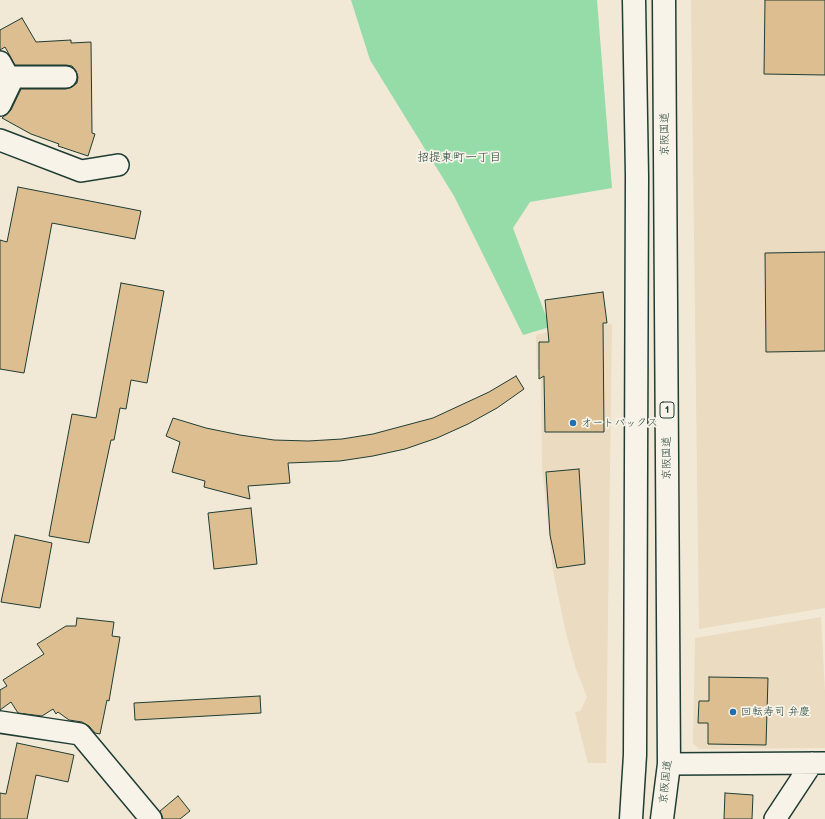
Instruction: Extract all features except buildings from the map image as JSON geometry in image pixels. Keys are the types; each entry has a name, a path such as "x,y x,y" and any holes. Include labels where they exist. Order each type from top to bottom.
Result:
{"highway":[{"path":"631,819 635,756 637,184 634,0"},
{"name":"京阪国道","path":"662,819 669,764 664,0"}],"street":[{"path":"4,70 66,77"},
{"path":"0,105 11,82 4,70"},
{"path":"0,140 81,171 118,165"},
{"path":"0,722 80,734 151,819"},
{"path":"669,764 819,763"},
{"path":"775,819 819,763"}],"shaded area":[{"path":"691,0 825,0 825,608 699,629"},
{"path":"612,324 606,763 588,763 575,712 580,711 587,697 576,669 566,633 553,571 542,467 541,370 537,369 536,335 556,330"},
{"path":"821,617 825,692 825,748 699,749 693,743 695,638"}],"green space":[{"path":"351,0 597,0 612,188 530,202 513,228 550,327 523,335 454,196 370,60"}],"place":[{"name":"オートバックス","path":"573,423"},
{"name":"回転寿司 弁慶","path":"733,712"}],"district":[{"name":"招提東町一丁目","path":"459,158"}]}
